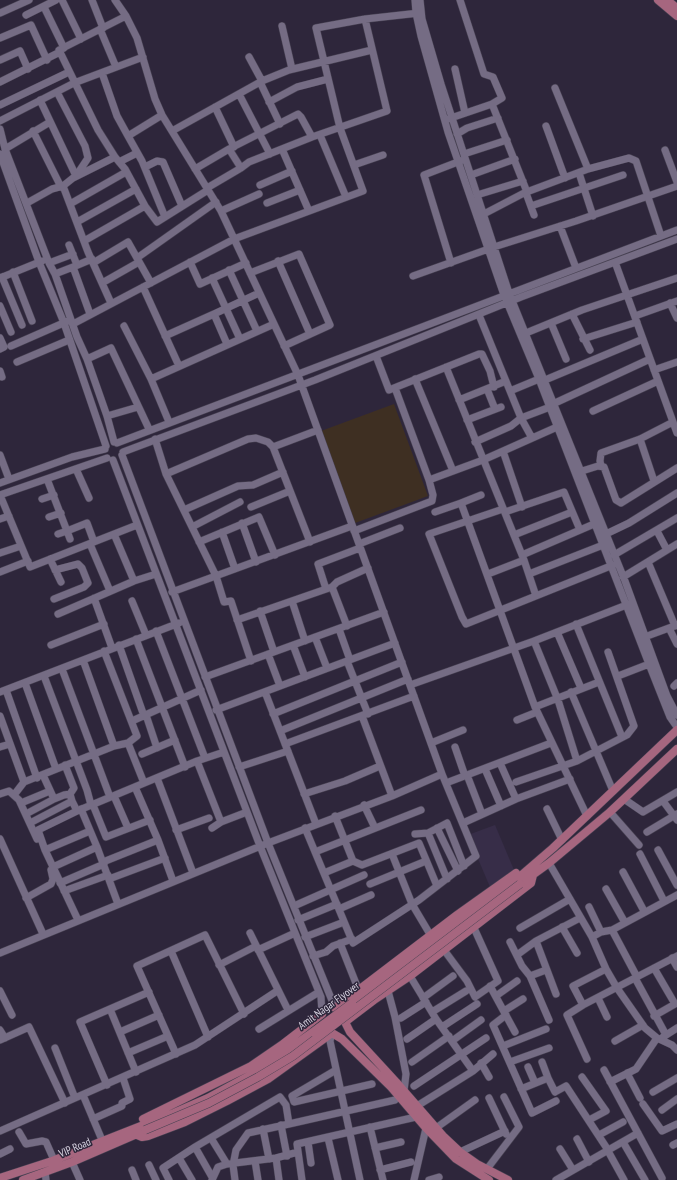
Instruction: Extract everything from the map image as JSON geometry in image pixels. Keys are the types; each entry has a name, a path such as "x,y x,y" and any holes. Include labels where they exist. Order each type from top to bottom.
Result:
{"main road":[{"path":"666,1 677,8"},
{"path":"666,1 677,16"},
{"path":"530,872 677,728"},
{"path":"126,1131 133,1124 250,1066 283,1044 328,1009 335,1008 359,991 518,872 530,872 549,863 610,812 677,750"},
{"path":"135,1134 142,1137 148,1136 185,1122 227,1101 268,1078 332,1033 340,1031 346,1022 474,928 531,883 530,872"},
{"name":"Amit Nagar Flyover","path":"126,1131 144,1127 209,1103 258,1077 293,1056 530,872"},
{"path":"335,1008 342,1011 350,1032 402,1094 416,1117 456,1159 489,1180"},
{"path":"322,1014 321,1025 325,1031 342,1039 417,1106 460,1152 486,1170 508,1180"},
{"name":"Amit Nagar Flyover","path":"135,1134 144,1127"},
{"name":"VIP Road","path":"0,1178 54,1160 126,1131"},
{"name":"VIP Road","path":"23,1180 46,1176 72,1162 135,1134"}],"street":[{"path":"0,13 29,0"},
{"path":"26,15 56,0"},
{"path":"62,0 81,39"},
{"path":"92,0 116,67"},
{"path":"115,0 138,38 162,116 221,211 298,375 442,774 476,856 412,904 353,943 305,828"},
{"path":"415,0 448,119 507,294 526,333 542,379"},
{"path":"418,13 420,0"},
{"path":"448,119 492,104 502,98 493,77 484,74 460,0"},
{"path":"21,4 47,60"},
{"path":"44,7 62,50 69,72 98,130 157,222 249,162 312,137 387,111 365,19"},
{"path":"11,346 64,323 72,322 90,314 234,239 308,210 363,191 340,128 316,28 365,19 418,13"},
{"path":"0,82 47,60 81,39 126,16"},
{"path":"0,38 31,25"},
{"path":"282,26 292,69"},
{"path":"172,131 261,82 292,69 372,50"},
{"path":"0,60 20,51 28,69"},
{"path":"0,121 74,83 143,57"},
{"path":"249,57 280,124"},
{"path":"455,69 465,113"},
{"path":"0,105 69,72"},
{"path":"102,73 118,116 145,167 165,217"},
{"path":"269,102 297,87 328,79"},
{"path":"555,88 588,169"},
{"path":"57,92 85,146 88,158 76,176"},
{"path":"239,94 270,154"},
{"path":"40,100 76,176"},
{"path":"492,104 515,159 534,215"},
{"path":"215,107 240,168"},
{"path":"195,169 298,114 312,137"},
{"path":"128,136 162,116"},
{"path":"457,134 467,128 498,118"},
{"path":"448,119 457,134 462,158 471,174 481,216"},
{"path":"2,151 50,122"},
{"path":"546,126 565,178"},
{"path":"0,129 2,151 39,262 70,340 105,447 138,525 260,846 318,992 323,1006 322,1014"},
{"path":"33,131 62,186 92,261 111,303"},
{"path":"320,135 346,197"},
{"path":"451,263 424,175 507,140"},
{"path":"282,149 308,210"},
{"path":"666,150 677,182"},
{"path":"2,151 26,202 48,261 55,274 116,442 121,446 122,453 172,592 205,677 216,710 294,906 298,920 335,1008"},
{"path":"26,202 62,186 76,176 117,159 137,153"},
{"path":"354,166 384,155"},
{"path":"481,216 526,192 588,169 629,158 636,161 649,196 661,236"},
{"path":"471,174 515,159"},
{"path":"145,167 157,161 163,162 182,206"},
{"path":"260,185 292,171"},
{"path":"70,204 126,172"},
{"path":"579,173 593,216"},
{"path":"531,206 623,175"},
{"path":"477,195 523,181"},
{"path":"413,276 492,248 593,216 677,186"},
{"path":"77,222 136,189"},
{"path":"267,203 300,190"},
{"path":"221,211 258,194"},
{"path":"102,282 138,260 216,202"},
{"path":"84,241 146,206"},
{"path":"560,226 576,268"},
{"path":"0,483 72,457 105,447 149,429 298,375 677,230"},
{"path":"138,525 30,567 0,495 76,469 110,459 118,459 122,453 155,439 301,385 511,302 677,239"},
{"path":"55,274 92,261 128,242 151,283"},
{"path":"69,245 73,254 75,266 90,314"},
{"path":"22,325 1,277 39,262 73,254"},
{"path":"250,273 299,254 330,325 284,346"},
{"path":"278,261 310,334"},
{"path":"190,262 200,284 246,263"},
{"path":"615,262 658,381 674,417 677,433"},
{"path":"229,270 257,331"},
{"path":"13,272 32,321"},
{"path":"212,278 240,339"},
{"path":"526,333 572,314 677,278"},
{"path":"143,287 180,366"},
{"path":"165,336 260,292"},
{"path":"511,302 552,405 582,471 614,555 614,564 625,605 670,717 677,728"},
{"path":"583,339 636,319 674,302 677,318"},
{"path":"0,306 11,332"},
{"path":"214,314 227,344"},
{"path":"572,314 583,339 590,350"},
{"path":"479,315 521,418 532,438"},
{"path":"551,323 566,359"},
{"path":"152,379 274,324"},
{"path":"124,326 152,379 169,422"},
{"path":"0,338 4,347 0,349"},
{"path":"510,391 643,339"},
{"path":"17,362 70,340"},
{"path":"87,359 111,348 149,429"},
{"path":"376,356 389,390 493,350"},
{"path":"482,354 494,387"},
{"path":"475,442 511,426 521,418 650,359"},
{"path":"654,370 677,362"},
{"path":"446,367 475,442 484,460 523,557 536,596"},
{"path":"416,379 454,472"},
{"path":"459,400 506,381"},
{"path":"593,411 658,381"},
{"path":"172,592 310,542 432,501 433,495 395,388"},
{"path":"467,420 498,408 487,389"},
{"path":"552,405 557,427 594,524 603,545 623,577 666,696 677,715"},
{"path":"107,416 138,407"},
{"path":"674,417 640,439 601,453 600,456 601,466 606,470 618,503 621,503 677,468"},
{"path":"428,480 454,472 484,460 557,427"},
{"path":"273,447 318,430"},
{"path":"166,474 248,439 256,438 268,442 273,447 310,542"},
{"path":"155,439 166,474 216,576 224,602 231,601 251,661"},
{"path":"640,439 654,481"},
{"path":"503,451 522,507"},
{"path":"0,455 9,479"},
{"path":"582,471 601,466"},
{"path":"76,469 89,498"},
{"path":"184,510 238,486 253,486 283,472"},
{"path":"47,479 70,539"},
{"path":"250,507 290,491"},
{"path":"580,530 564,492 522,507 468,521 429,534 466,624 614,564"},
{"path":"606,534 629,523 677,493"},
{"path":"42,499 54,495"},
{"path":"435,512 482,495"},
{"path":"192,527 240,502"},
{"path":"461,503 536,710 587,816"},
{"path":"514,535 572,512"},
{"path":"49,517 60,513"},
{"path":"0,518 9,516"},
{"path":"199,542 259,517 275,555"},
{"path":"614,555 677,518"},
{"path":"58,534 86,521 92,543 110,591"},
{"path":"242,523 256,562"},
{"path":"488,574 594,524"},
{"path":"347,626 318,564 400,528"},
{"path":"657,531 667,550"},
{"path":"222,532 235,570"},
{"path":"114,534 134,581"},
{"path":"623,577 677,544"},
{"path":"529,574 603,545"},
{"path":"0,553 22,546"},
{"path":"50,559 61,582"},
{"path":"0,572 28,561"},
{"path":"648,562 674,626 677,644"},
{"path":"54,599 84,587 88,583 82,568 78,564 55,570"},
{"path":"237,620 329,588 336,582 368,568"},
{"path":"58,614 134,581 156,574"},
{"path":"94,598 104,624 116,646 157,748"},
{"path":"132,601 146,635"},
{"path":"292,601 305,641"},
{"path":"280,731 362,698 534,641 633,602"},
{"path":"260,612 280,686"},
{"path":"205,677 384,612"},
{"path":"54,799 40,776 3,691 183,621"},
{"path":"50,645 104,624"},
{"path":"576,624 622,737"},
{"path":"650,635 674,626"},
{"path":"339,629 348,660 362,698 365,715 380,766 392,796"},
{"path":"156,631 205,758"},
{"path":"557,632 581,688"},
{"path":"315,637 327,668"},
{"path":"136,639 185,767"},
{"path":"534,641 558,700 577,761"},
{"path":"216,710 395,642"},
{"path":"293,645 305,677"},
{"path":"14,795 24,782 114,746 128,743 137,736 104,651"},
{"path":"516,782 564,767 622,737 630,731 634,722 608,652"},
{"path":"83,660 114,746"},
{"path":"273,714 402,662"},
{"path":"618,676 649,664"},
{"path":"62,669 93,754 128,828"},
{"path":"44,676 75,761 106,837 150,820"},
{"path":"517,720 571,692 599,682"},
{"path":"25,683 56,769"},
{"path":"132,721 201,690"},
{"path":"264,692 316,824"},
{"path":"571,692 613,791"},
{"path":"239,767 414,696"},
{"path":"0,716 24,782"},
{"path":"431,743 463,730"},
{"path":"142,754 175,740"},
{"path":"128,743 144,783"},
{"path":"446,783 551,743"},
{"path":"0,747 10,744"},
{"path":"455,747 482,814"},
{"path":"78,920 45,850 38,830 112,796 197,761 224,752"},
{"path":"197,761 221,822"},
{"path":"500,763 516,799"},
{"path":"30,823 71,798 74,788 65,766"},
{"path":"304,794 345,781 380,766"},
{"path":"485,769 501,806"},
{"path":"0,953 173,881 335,816 392,796 442,774"},
{"path":"157,778 193,873"},
{"path":"415,834 428,833 447,823 482,814 516,799 570,779"},
{"path":"135,787 150,820 173,881"},
{"path":"0,794 9,791 21,804 52,873 53,879 51,884 26,898"},
{"path":"21,804 50,791"},
{"path":"624,799 643,812 677,792"},
{"path":"26,814 64,795 71,798 90,831 104,863 118,904"},
{"path":"647,832 676,817 663,801"},
{"path":"364,805 375,828"},
{"path":"547,809 562,840"},
{"path":"315,852 421,810"},
{"path":"212,828 221,822 247,812"},
{"path":"610,812 639,846"},
{"path":"335,816 353,861 362,865 419,843 437,886"},
{"path":"176,830 209,818"},
{"path":"447,823 464,866"},
{"path":"437,828 458,871"},
{"path":"45,850 90,831"},
{"path":"428,833 447,879"},
{"path":"0,839 43,934"},
{"path":"60,883 158,840"},
{"path":"53,867 97,847"},
{"path":"658,850 677,885"},
{"path":"392,854 412,904 431,936"},
{"path":"640,854 664,901"},
{"path":"64,891 165,858"},
{"path":"324,873 353,861"},
{"path":"370,884 426,861"},
{"path":"549,863 592,937 606,969 643,1025 675,1046"},
{"path":"623,872 644,912"},
{"path":"294,906 364,875"},
{"path":"606,890 624,922"},
{"path":"298,920 371,895"},
{"path":"592,937 601,932 612,930 624,922 677,895"},
{"path":"520,928 570,899"},
{"path":"589,907 601,932"},
{"path":"516,955 536,941 580,918"},
{"path":"305,937 344,922"},
{"path":"562,927 577,953"},
{"path":"444,950 467,981 475,997 498,982 474,928"},
{"path":"612,930 654,1016 661,1037"},
{"path":"250,933 277,991 288,1010"},
{"path":"219,964 295,933"},
{"path":"176,1054 137,966 205,935 244,1014"},
{"path":"313,956 326,952 326,950 340,943 352,939"},
{"path":"536,941 556,994"},
{"path":"510,942 516,955 530,976 549,1020"},
{"path":"340,943 359,991"},
{"path":"171,951 208,1037"},
{"path":"587,1059 566,1015 675,957 677,967"},
{"path":"654,968 675,1004 654,1016"},
{"path":"583,1005 573,986 606,969"},
{"path":"530,976 546,970"},
{"path":"410,976 424,1000 473,1071"},
{"path":"401,1018 453,976"},
{"path":"496,996 517,981"},
{"path":"490,986 515,1032"},
{"path":"230,1164 236,1150 248,1133 395,1100 402,1094 406,1074 388,990"},
{"path":"0,1130 176,1054 208,1037 277,991"},
{"path":"407,1039 434,1015 466,991"},
{"path":"107,1085 80,1022 149,992"},
{"path":"259,1029 318,992"},
{"path":"1,994 12,1015"},
{"path":"598,998 607,1017"},
{"path":"523,999 505,1013 493,1025 532,1112 556,1101"},
{"path":"442,1027 477,1004"},
{"path":"110,1009 136,1072"},
{"path":"120,1032 159,1015"},
{"path":"412,1062 482,1020"},
{"path":"614,1041 643,1025"},
{"path":"0,1030 3,1039 29,1027 65,1103"},
{"path":"610,1082 636,1069 661,1037 677,1028"},
{"path":"503,1046 546,1029"},
{"path":"332,1033 330,1041 348,1132 360,1180"},
{"path":"128,1053 168,1036"},
{"path":"414,1086 486,1038"},
{"path":"55,1048 75,1098"},
{"path":"510,1062 549,1048"},
{"path":"417,1106 473,1071 493,1054"},
{"path":"542,1062 555,1092 566,1086 599,1135 624,1180"},
{"path":"481,1063 490,1077"},
{"path":"528,1067 535,1083"},
{"path":"336,1070 292,1096 294,1102 372,1084"},
{"path":"604,1070 662,1178"},
{"path":"627,1073 641,1101 662,1131 677,1124"},
{"path":"582,1077 606,1111 589,1120"},
{"path":"93,1119 122,1106 122,1103 130,1099 123,1078"},
{"path":"521,1090 548,1078"},
{"path":"653,1092 677,1078"},
{"path":"83,1095 102,1140"},
{"path":"169,1180 163,1168 195,1147 280,1097 286,1105 289,1124"},
{"path":"486,1170 509,1138 519,1127 504,1097"},
{"path":"489,1098 504,1131 509,1138"},
{"path":"436,1128 475,1100"},
{"path":"662,1110 676,1102"},
{"path":"302,1180 297,1144 416,1117"},
{"path":"599,1135 623,1122"},
{"path":"281,1126 286,1156"},
{"path":"370,1127 382,1180"},
{"path":"414,1180 426,1128"},
{"path":"263,1129 279,1180"},
{"path":"460,1152 504,1131"},
{"path":"19,1132 26,1144 42,1141 46,1142 54,1160"},
{"path":"556,1180 638,1133"},
{"path":"211,1138 230,1164 235,1180"},
{"path":"328,1138 338,1180"},
{"path":"577,1138 589,1162"},
{"path":"308,1142 311,1163"},
{"path":"375,1148 401,1142"},
{"path":"623,1142 645,1180"},
{"path":"195,1147 212,1178"},
{"path":"560,1148 574,1170"},
{"path":"0,1154 10,1149"},
{"path":"212,1178 218,1167 286,1156 298,1152"},
{"path":"179,1158 192,1180"},
{"path":"255,1160 258,1180"},
{"path":"72,1162 80,1180"},
{"path":"380,1170 411,1162"},
{"path":"149,1165 156,1180"},
{"path":"132,1170 136,1180"},
{"path":"429,1180 440,1178"}],"shaded area":[{"path":"394,404 428,496 355,523 321,431"},
{"path":"495,825 514,870 490,887 468,835"}]}
